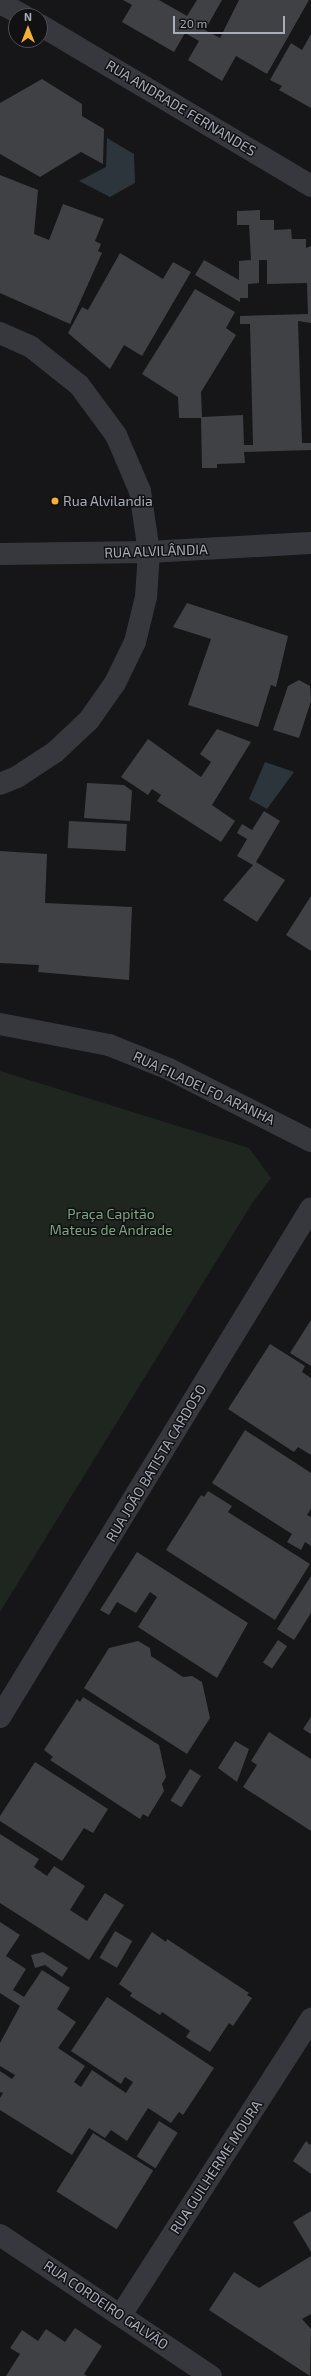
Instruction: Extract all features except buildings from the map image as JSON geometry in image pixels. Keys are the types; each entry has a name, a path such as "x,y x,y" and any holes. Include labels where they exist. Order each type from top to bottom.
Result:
{"street":[{"name":"RUA ANDRADE FERNANDES","path":"20,0 28,8"},
{"path":"0,3 9,8"},
{"name":"RUA ANDRADE FERNANDES","path":"48,27 311,186"},
{"path":"0,333 31,347 79,386 116,435 140,491 149,552 146,597 137,635 115,683 89,720 55,752 17,777 0,784"},
{"name":"RUA ALVILÂNDIA","path":"0,554 149,552 311,543"},
{"name":"RUA FILADELFO ARANHA","path":"0,1024 109,1045 182,1075 311,1141"},
{"name":"RUA JOÃO BATISTA CARDOSO","path":"0,1717 311,1208"},
{"name":"RUA GUILHERME MOURA","path":"121,2315 311,2019"},
{"name":"RUA CORDEIRO GALVÃO","path":"0,2235 211,2376"}],"green space":[{"name":"Praça Capitão Mateus de Andrade","path":"0,1071 249,1148 271,1178 251,1205 0,1612"}],"shaded area":[{"path":"107,138 134,154 135,183 110,197 79,181 106,167"},
{"path":"265,762 294,772 267,809 249,799"}],"place":[{"name":"Rua Alvilandia","path":"55,501"}]}
